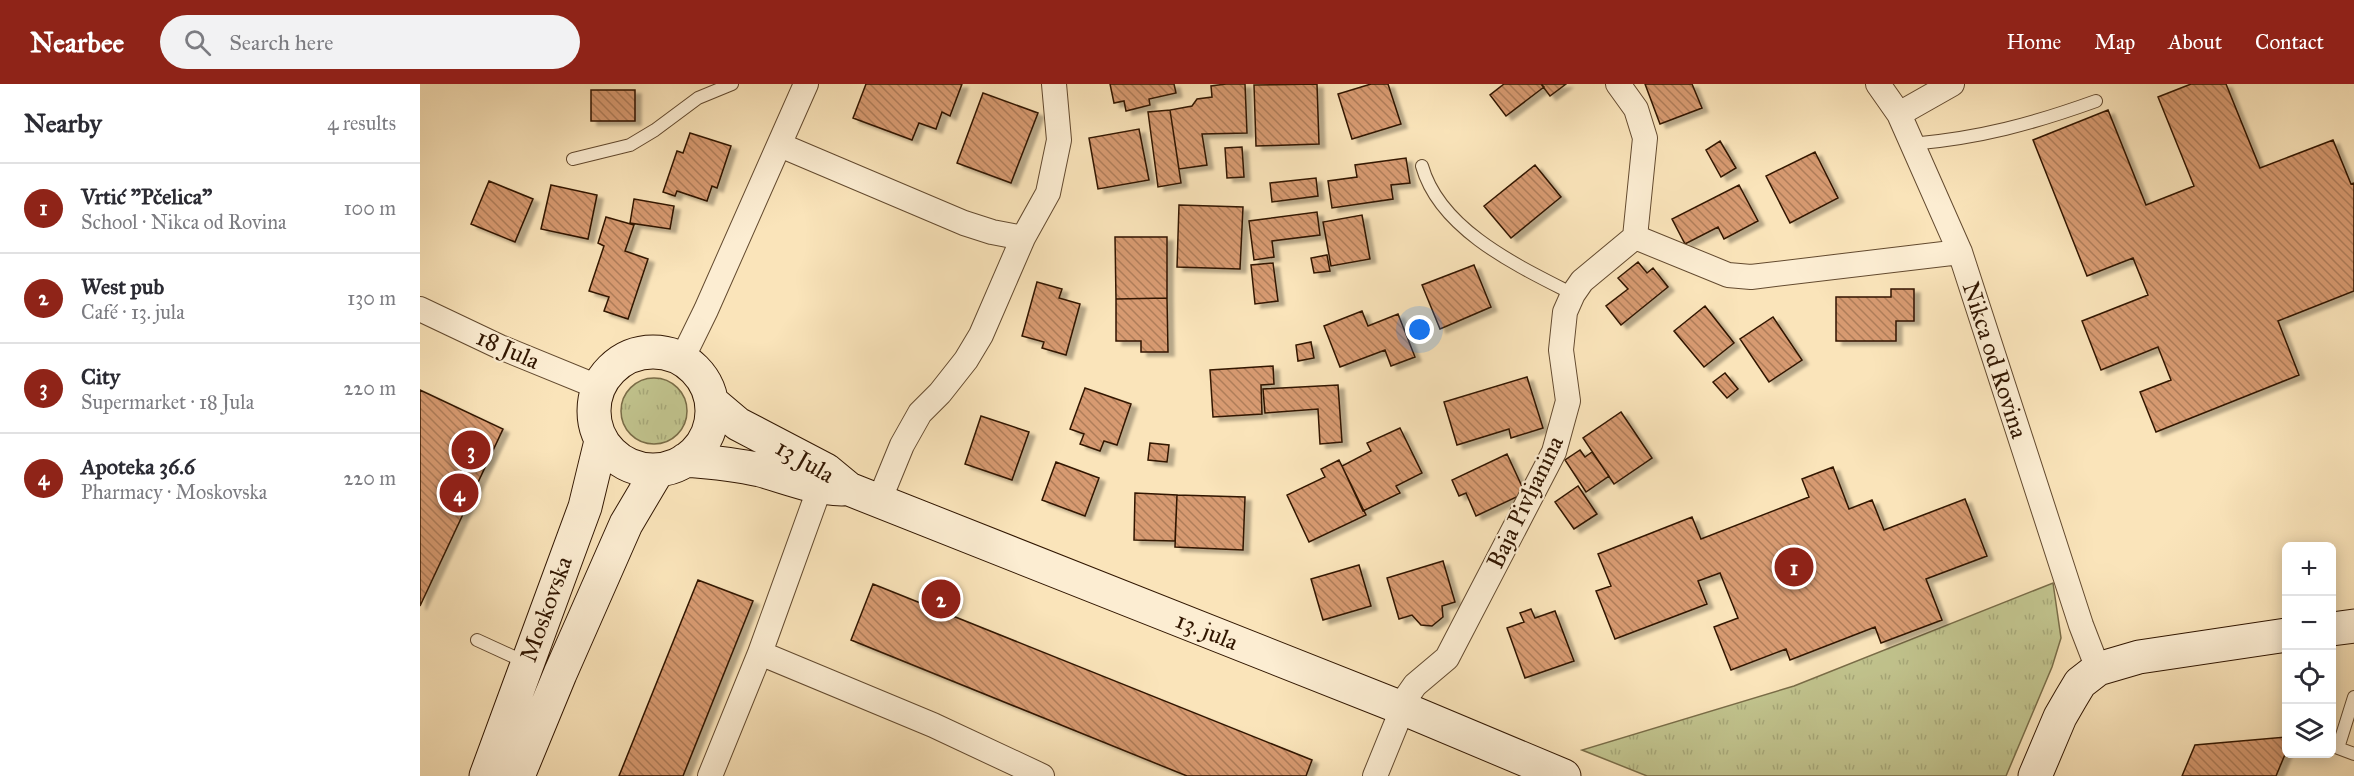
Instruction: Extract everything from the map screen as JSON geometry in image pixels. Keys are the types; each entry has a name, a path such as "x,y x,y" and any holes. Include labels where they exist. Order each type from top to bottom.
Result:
{"main road":[{"path":"650,351 667,353 682,359 696,370 706,385 712,402 712,418 707,435 698,449 672,465 642,469 626,463 612,454 602,441 594,424 593,405 598,387 606,373 619,362 634,354 650,351"},
{"name":"13 Jula","path":"712,402 738,424 832,482"},
{"name":"Moskovska","path":"486,776 526,662 585,507 602,441"},
{"name":"13 Jula","path":"672,465 725,463 832,482"},
{"name":"Moskovska","path":"518,776 622,531 672,465"},
{"name":"13. jula","path":"832,482 1402,708 1564,776"},
{"path":"2336,628 2354,626"},
{"path":"2037,771 2060,717 2071,698 2080,683 2098,669 2139,657 2282,637"}],"street":[{"path":"682,359 806,84"},
{"path":"879,501 902,446 920,413 940,393 966,360 981,335 1023,238 1048,193 1059,140 1054,84"},
{"path":"1618,84 1636,109 1645,138 1635,237 1728,275 1750,277 1960,252"},
{"name":"Nikca od Rovina","path":"1878,84 1899,114 1960,252 2077,613 2098,669"},
{"path":"1899,114 1952,84"},
{"path":"780,145 964,222 992,232 1023,238"},
{"name":"Baja Pivljanina","path":"1375,776 1402,708 1414,685 1447,658 1554,452 1568,401 1561,350 1565,312 1572,294 1582,281 1635,237"},
{"name":"18 Jula","path":"420,309 500,347 598,387"},
{"path":"710,776 832,482"},
{"path":"760,653 933,725 1042,776"}],"lane":[{"path":"573,159 630,145 655,130 698,98 732,84"},
{"path":"1912,144 1990,134 2096,101"},
{"path":"1422,166 1426,180 1453,218 1461,225 1484,244 1572,294"},
{"path":"477,640 526,662"},
{"path":"2354,697 2338,748 2354,754"}],"green space":[{"path":"654,378 666,381 677,388 684,399 687,411 684,423 677,434 666,441 654,444 642,441 631,434 624,423 621,411 624,399 631,388 642,381"},
{"path":"2053,583 2061,638 2052,667 2006,776 1647,776 1582,750 1794,686"}],"building":[{"path":"866,84 962,84 950,116 942,112 936,129 919,123 912,140 853,118"},
{"path":"1110,84 1174,84 1176,93 1149,99 1150,105 1126,111 1124,101 1114,103"},
{"path":"1245,84 1247,133 1202,134 1207,165 1179,169 1170,110 1192,106 1197,99 1212,97 1211,86"},
{"path":"1317,84 1319,144 1256,146 1254,85"},
{"path":"1371,84 1388,84 1401,124 1352,139 1338,94"},
{"path":"1504,84 1541,84 1544,87 1506,116 1490,95"},
{"path":"1541,84 1566,84 1550,96"},
{"path":"1645,84 1692,84 1702,108 1660,124"},
{"path":"2191,84 2226,84 2260,168 2333,140 2351,184 2354,183 2354,291 2278,321 2299,375 2156,432 2140,392 2171,380 2158,347 2101,370 2082,321 2148,295 2133,258 2087,276 2033,140 2108,110 2146,205 2194,186 2158,97"},
{"path":"591,90 635,90 635,121 591,121"},
{"path":"983,93 1038,113 1011,183 957,163"},
{"path":"1170,110 1181,183 1158,187 1148,112"},
{"path":"1139,129 1149,180 1098,189 1089,138"},
{"path":"690,133 731,146 717,188 712,186 707,201 677,191 675,196 663,192 677,151 683,153"},
{"path":"1720,141 1736,168 1721,177 1706,150"},
{"path":"1242,147 1244,177 1227,178 1225,148"},
{"path":"1815,152 1838,198 1790,223 1766,176"},
{"path":"1406,158 1410,183 1391,185 1393,199 1332,208 1328,181 1357,177 1355,165"},
{"path":"1535,165 1561,197 1511,238 1484,206"},
{"path":"1316,178 1318,196 1272,202 1270,183"},
{"path":"489,181 533,199 515,242 471,224"},
{"path":"551,185 597,195 588,239 541,229"},
{"path":"1739,185 1758,221 1724,239 1718,227 1685,244 1672,219"},
{"path":"634,199 674,206 670,229 630,223"},
{"path":"1179,205 1243,207 1240,269 1177,267"},
{"path":"1317,212 1320,235 1272,241 1274,257 1254,260 1249,221"},
{"path":"1362,215 1370,259 1331,266 1323,222"},
{"path":"606,217 634,225 625,251 648,259 628,319 604,311 609,297 589,291 604,246 598,243"},
{"path":"1115,237 1167,237 1167,298 1116,299"},
{"path":"1327,255 1330,271 1314,273 1311,258"},
{"path":"1638,262 1647,273 1653,268 1668,287 1621,325 1606,306 1628,289 1618,278"},
{"path":"1273,263 1278,301 1255,304 1251,265"},
{"path":"1474,265 1491,307 1440,329 1422,285"},
{"path":"1037,282 1062,289 1059,298 1080,304 1066,355 1042,348 1044,342 1022,336"},
{"path":"1891,289 1914,289 1914,321 1896,321 1896,341 1836,341 1836,297 1891,297"},
{"path":"1167,298 1168,352 1141,352 1141,341 1116,341 1116,299"},
{"path":"1705,306 1734,343 1704,367 1674,331"},
{"path":"1362,311 1368,326 1398,314 1415,357 1391,366 1385,350 1340,367 1324,326"},
{"path":"1773,317 1802,360 1769,382 1740,339"},
{"path":"1311,342 1314,358 1298,361 1296,345"},
{"path":"1273,366 1274,384 1261,385 1262,414 1213,417 1210,370"},
{"path":"1725,373 1738,389 1727,398 1713,382"},
{"path":"1527,377 1543,428 1511,438 1509,429 1457,445 1444,402"},
{"path":"1338,385 1342,442 1320,444 1318,409 1265,413 1263,389"},
{"path":"1085,388 1131,404 1117,445 1104,441 1100,451 1080,444 1084,434 1070,429"},
{"path":"420,390 503,429 420,606"},
{"path":"1621,412 1652,458 1614,484 1583,438"},
{"path":"981,416 1029,432 1012,480 965,464"},
{"path":"1400,428 1422,473 1396,486 1400,493 1363,511 1342,466 1371,451 1367,443"},
{"path":"1150,443 1169,445 1167,462 1148,460"},
{"path":"1580,450 1585,457 1592,452 1609,476 1586,492 1565,460"},
{"path":"1507,454 1525,493 1476,516 1466,493 1459,496 1452,480"},
{"path":"1339,460 1366,515 1309,542 1287,495 1325,477 1321,469"},
{"path":"1056,462 1099,478 1085,516 1042,500"},
{"path":"1833,467 1849,509 1872,500 1884,530 1965,499 1987,556 1926,579 1942,620 1881,643 1875,627 1790,660 1786,649 1731,670 1714,627 1738,618 1720,573 1698,581 1707,604 1615,639 1596,591 1611,586 1598,554 1692,517 1701,539 1809,497 1802,479"},
{"path":"1578,486 1597,514 1574,529 1555,502"},
{"path":"1135,493 1177,495 1175,541 1134,540"},
{"path":"1177,495 1245,497 1243,550 1175,547"},
{"path":"1443,561 1455,602 1442,606 1443,617 1432,626 1421,625 1412,615 1399,619 1387,578"},
{"path":"1359,565 1371,606 1323,620 1311,579"},
{"path":"698,580 753,601 683,776 619,776"},
{"path":"873,584 1312,760 1306,776 1187,776 851,640"},
{"path":"1531,609 1535,618 1555,611 1574,661 1525,678 1507,628 1524,622 1520,613"},
{"path":"2282,737 2284,758 2276,776 2182,776 2195,745"}],"place":[{"name":"City","path":"471,450"},
{"name":"Apoteka 36.6","path":"459,493"},
{"name":"Vrtić \"Pčelica\"","path":"1794,567"},
{"name":"West pub","path":"941,599"}]}
